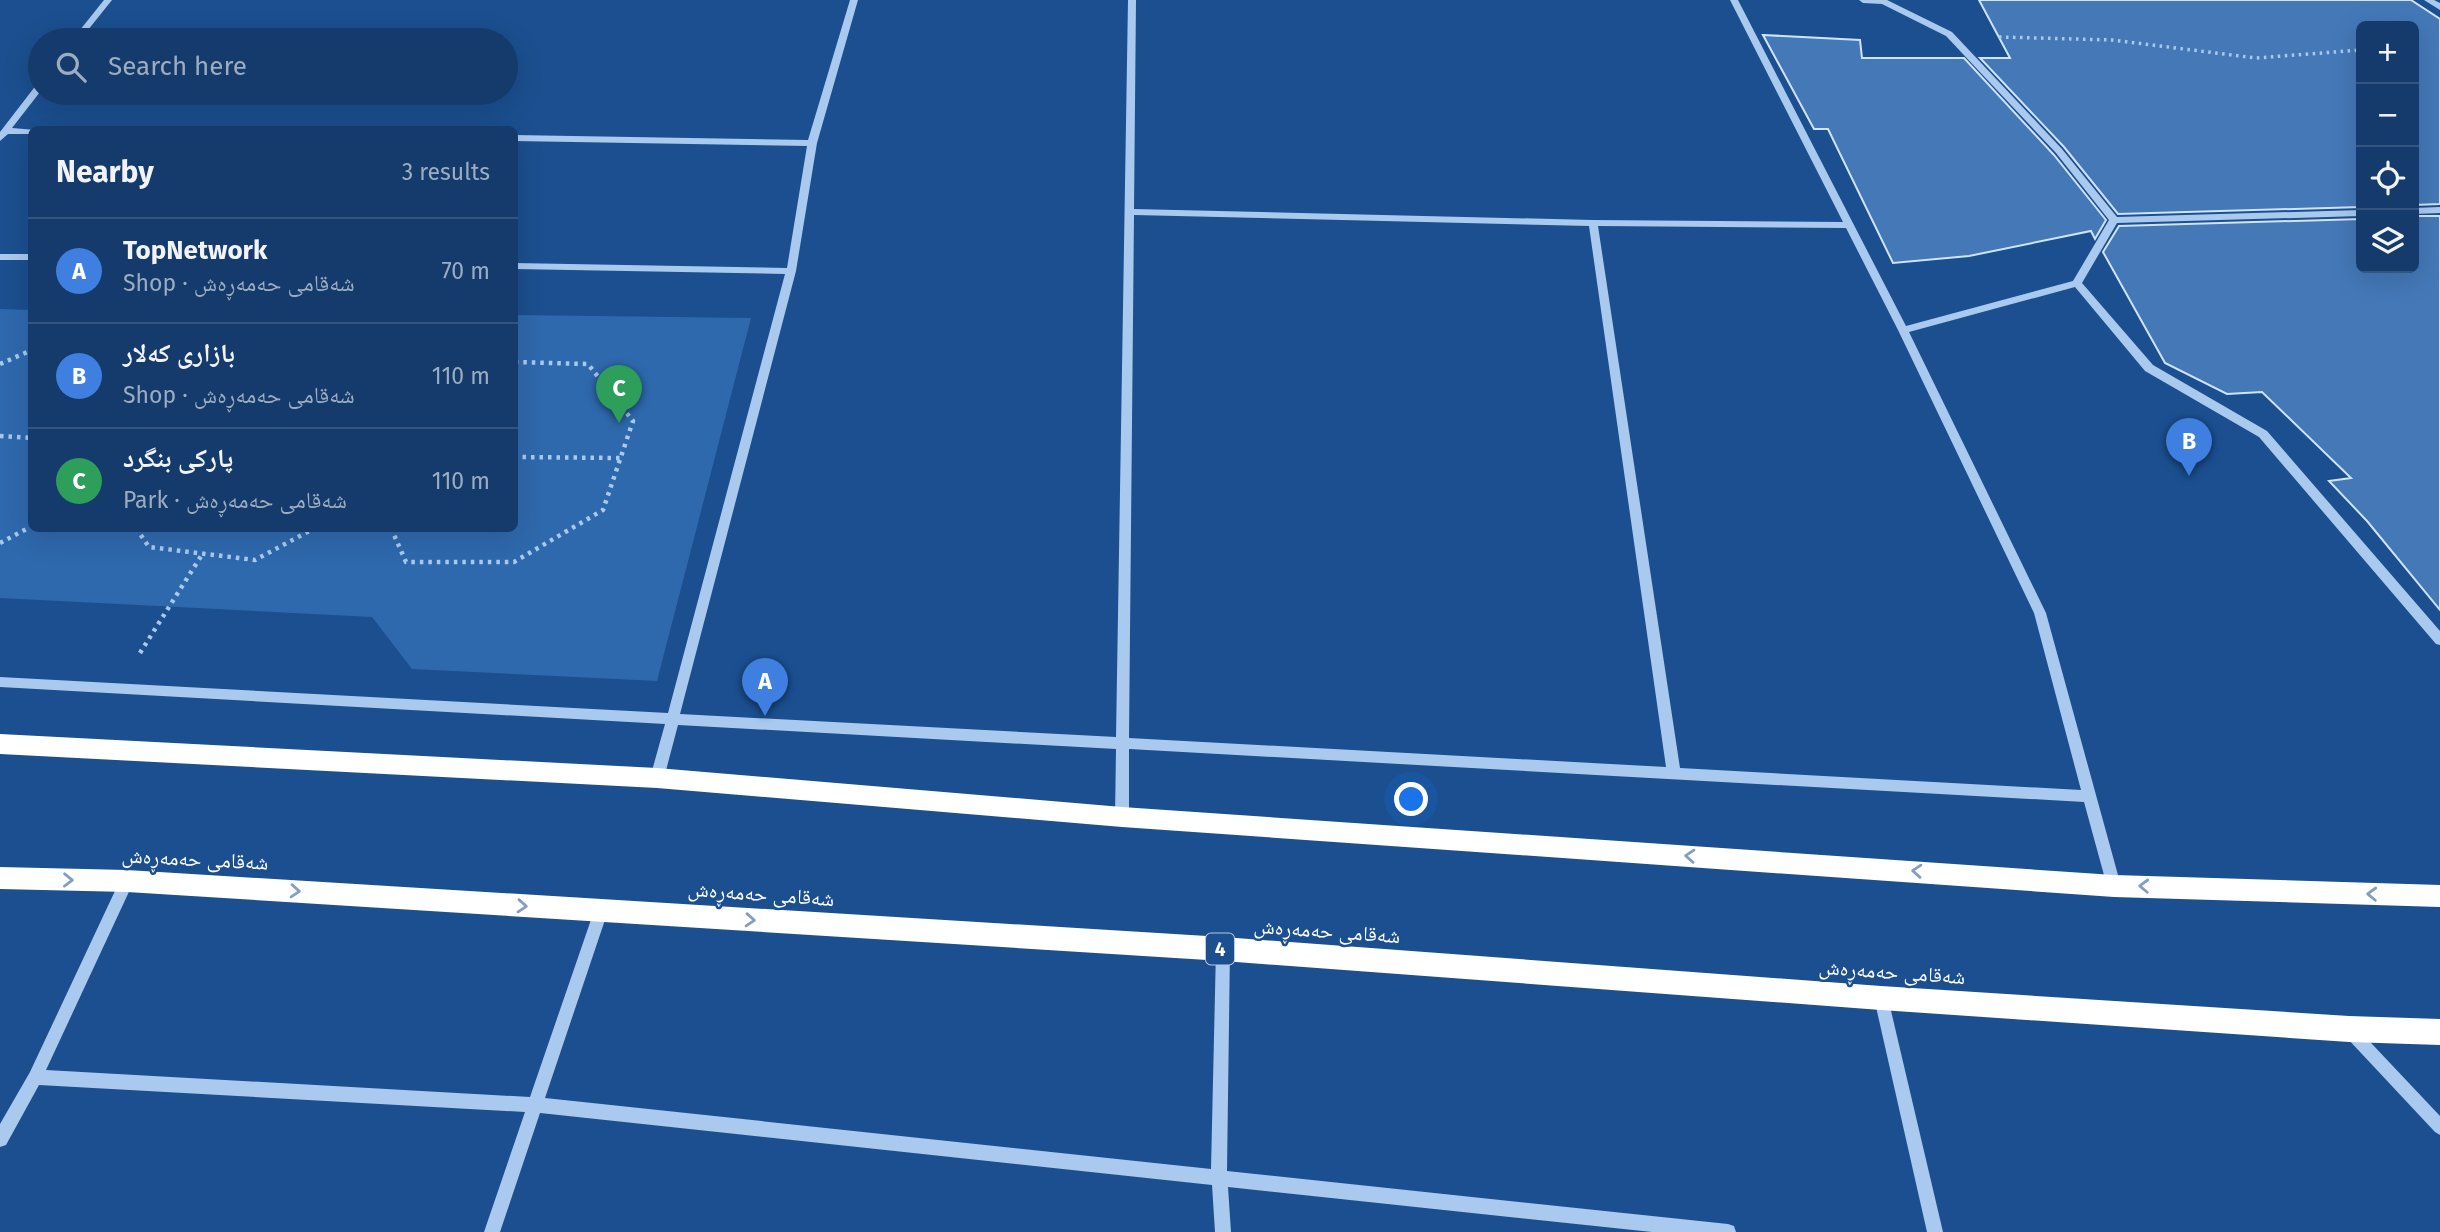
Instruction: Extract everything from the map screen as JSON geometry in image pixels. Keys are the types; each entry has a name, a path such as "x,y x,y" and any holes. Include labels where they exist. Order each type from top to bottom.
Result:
{"highway":[{"path":"0,744 657,778 1122,817 2114,886 2440,896"},
{"name":"شەقامی حەمەڕەش","path":"0,878 127,881 1223,949 1881,998 2349,1029 2440,1032"}],"street":[{"path":"86,28 108,0"},
{"path":"657,778 791,271 812,143 854,0"},
{"path":"1122,817 1132,0"},
{"path":"1734,0 1903,330 2040,613 2114,886"},
{"path":"1863,0 1884,1 1949,34 2060,151 2114,220"},
{"path":"2428,0 2440,7"},
{"path":"3,134 28,102"},
{"path":"3,134 28,131"},
{"path":"518,138 812,143"},
{"path":"2419,211 2440,210"},
{"path":"1129,212 1592,223 1847,225"},
{"path":"2114,220 2356,213"},
{"path":"1903,330 2077,282 2114,220"},
{"path":"1592,223 1674,774"},
{"path":"0,257 28,257"},
{"path":"518,266 791,271"},
{"path":"2077,282 2149,368 2263,433 2440,640"},
{"path":"0,682 2090,796"},
{"path":"0,1139 36,1077 127,881"},
{"path":"492,1232 601,911"},
{"path":"1223,949 1219,1175 1223,1232"},
{"path":"1881,998 1935,1232"},
{"path":"2349,1029 2440,1127"},
{"path":"36,1077 536,1105 1219,1175 1728,1232"}],"path":[{"path":"1949,34 2112,40 2256,58 2356,50"},
{"path":"0,364 28,352"},
{"path":"393,532 406,562 514,562 603,510 633,421 588,363 518,362"},
{"path":"0,436 28,438"},
{"path":"518,457 620,458"},
{"path":"0,543 28,528"},
{"path":"139,532 149,547 255,560 308,532"},
{"path":"169,606 203,553"}],"shaded area":[{"path":"0,309 28,310 28,532 518,532 518,315 751,318 657,681 412,669 372,617 0,598"}],"building":[{"path":"1979,0 2411,0 2440,19 2440,204 2419,205 2419,21 2356,21 2356,207 2118,214 2064,147 1980,58 2010,58"},
{"path":"1763,35 1860,40 1862,58 1964,58 2054,155 2106,220 2095,239 2091,231 1969,256 1893,263 1828,129 1814,129"},
{"path":"2419,216 2440,216 2440,610 2367,521 2329,481 2351,478 2262,392 2227,394 2165,363 2103,252 2119,226 2356,219 2356,273 2419,273"}],"place":[{"name":"پارکی بنگرد","path":"619,423"},
{"name":"بازاری کەلار","path":"2189,476"},
{"name":"TopNetwork","path":"765,716"}]}
